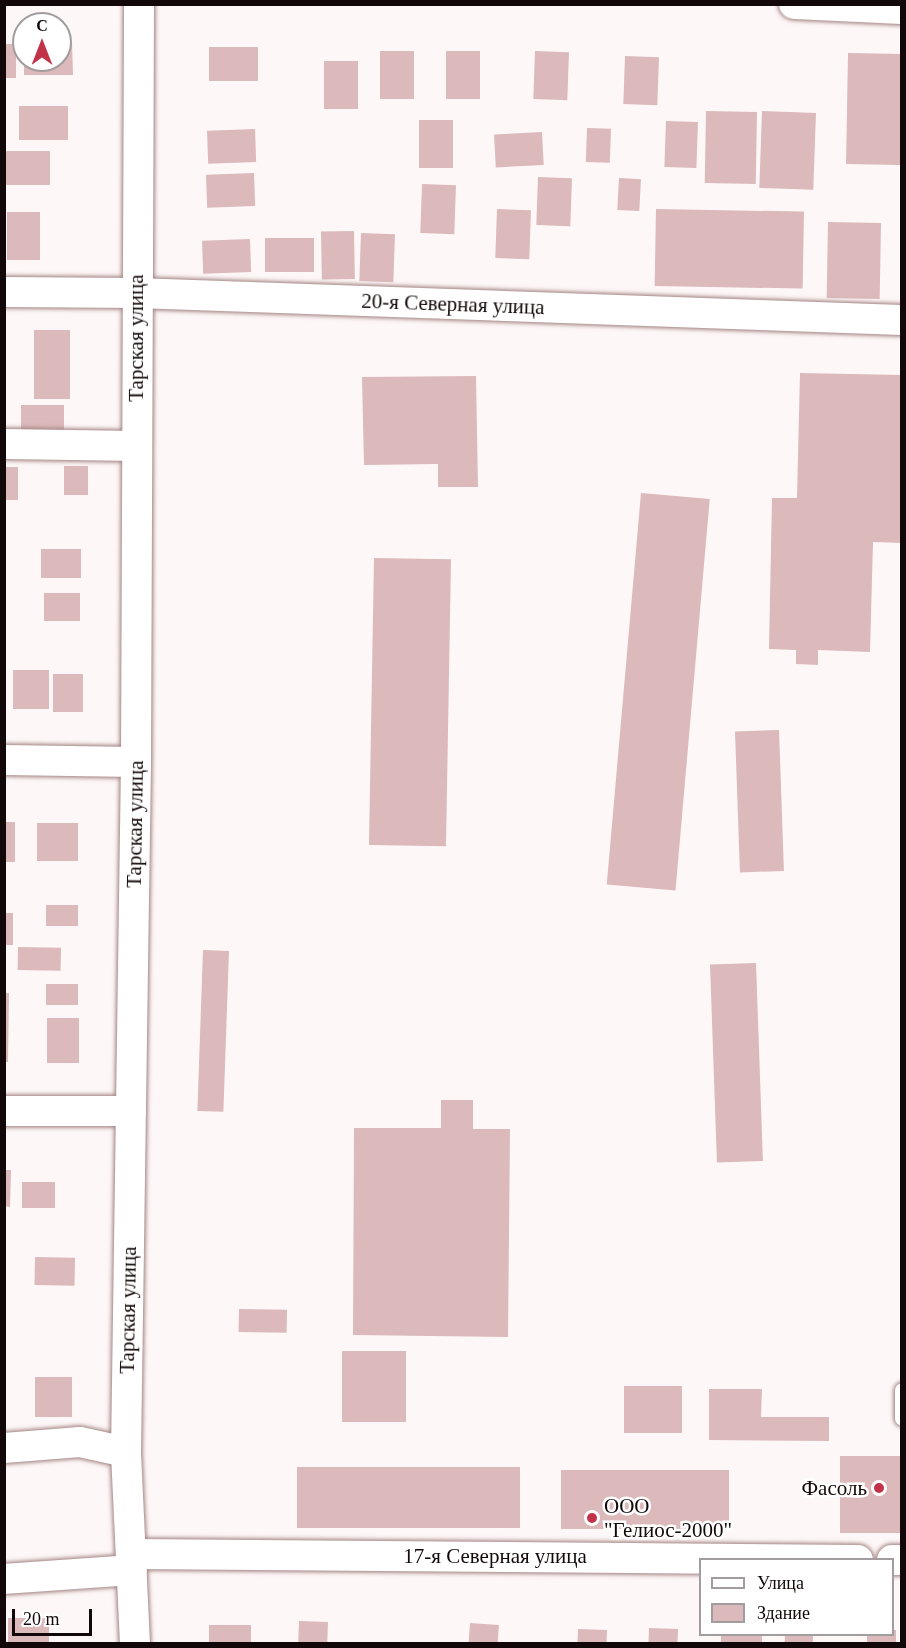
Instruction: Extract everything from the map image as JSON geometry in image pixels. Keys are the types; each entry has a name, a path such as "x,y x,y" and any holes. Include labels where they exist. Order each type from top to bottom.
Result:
{"street":[{"name":"Тарская улица","path":"135,1644 126,1452 136,762 136,293 139,4"},
{"path":"794,4 902,9"},
{"name":"20-я Северная улица","path":"4,292 136,293 902,320"},
{"path":"4,444 137,446"},
{"path":"4,760 136,762"},
{"path":"4,1111 131,1111"},
{"path":"4,1448 80,1442 126,1452"},
{"name":"17-я Северная улица","path":"4,1579 132,1562 699,1560"}],"lane":[{"path":"902,1390 902,1419"}],"building":[{"path":"72,42 73,75 24,75 24,72 72,72"},
{"path":"4,44 12,44 12,72 16,72 16,78 4,78"},
{"path":"209,47 258,47 258,81 209,81"},
{"path":"380,51 414,51 414,99 380,99"},
{"path":"446,51 480,51 480,99 446,99"},
{"path":"535,51 569,52 567,100 533,99"},
{"path":"848,53 902,54 900,165 846,164"},
{"path":"625,56 659,57 657,105 623,104"},
{"path":"324,61 358,61 358,109 324,109"},
{"path":"19,106 68,106 68,140 19,140"},
{"path":"706,111 757,112 756,184 705,183"},
{"path":"762,111 816,113 813,190 759,188"},
{"path":"419,120 453,120 453,168 419,168"},
{"path":"666,121 698,122 696,168 664,167"},
{"path":"587,128 611,129 610,163 586,162"},
{"path":"255,129 256,162 208,164 207,131"},
{"path":"542,132 544,165 496,167 494,135"},
{"path":"4,151 50,151 50,185 4,185"},
{"path":"254,173 255,206 207,208 206,175"},
{"path":"538,177 572,178 570,226 536,225"},
{"path":"619,178 641,179 639,211 617,210"},
{"path":"422,184 456,185 454,234 420,233"},
{"path":"497,209 531,210 529,259 495,258"},
{"path":"656,209 804,212 803,289 655,286"},
{"path":"7,212 40,212 40,260 7,260"},
{"path":"828,222 881,223 880,299 827,298"},
{"path":"354,231 355,279 322,280 321,232"},
{"path":"361,233 395,234 393,282 359,281"},
{"path":"265,238 314,238 314,272 265,272"},
{"path":"250,239 251,272 203,274 202,241"},
{"path":"34,330 70,330 70,399 34,399"},
{"path":"800,373 902,375 902,543 873,542 870,652 818,650 818,665 796,664 796,650 769,649 772,498 797,498"},
{"path":"476,376 478,487 438,487 438,464 364,465 362,377"},
{"path":"21,405 64,405 64,435 21,435"},
{"path":"64,466 88,466 88,495 64,495"},
{"path":"4,467 18,467 18,500 4,500"},
{"path":"641,493 710,499 675,891 607,885"},
{"path":"41,549 81,549 81,578 41,578"},
{"path":"374,558 451,559 446,846 369,845"},
{"path":"44,593 80,593 80,621 44,621"},
{"path":"13,670 49,670 49,709 13,709"},
{"path":"53,674 83,674 83,712 53,712"},
{"path":"779,730 784,871 740,872 735,732"},
{"path":"4,822 15,822 15,862 4,862"},
{"path":"37,823 78,823 78,861 37,861"},
{"path":"46,905 78,905 78,926 46,926"},
{"path":"4,913 13,913 13,945 4,945"},
{"path":"18,947 61,948 61,971 18,970"},
{"path":"203,950 229,951 223,1112 197,1111"},
{"path":"756,963 763,1161 717,1162 710,965"},
{"path":"46,984 78,984 78,1005 46,1005"},
{"path":"4,993 9,993 8,1062 4,1062"},
{"path":"47,1018 79,1018 79,1063 47,1063"},
{"path":"441,1100 473,1100 473,1129 510,1129 508,1337 353,1335 354,1128 441,1128"},
{"path":"4,1170 11,1170 10,1207 4,1206"},
{"path":"22,1182 55,1182 55,1208 22,1208"},
{"path":"35,1257 75,1258 75,1286 35,1285"},
{"path":"239,1309 287,1310 287,1333 239,1332"},
{"path":"342,1351 406,1351 406,1422 342,1422"},
{"path":"35,1377 72,1377 72,1417 35,1417"},
{"path":"624,1386 682,1386 682,1433 624,1433"},
{"path":"709,1389 762,1389 761,1417 829,1417 829,1441 709,1440"},
{"path":"840,1456 902,1456 902,1533 840,1533"},
{"path":"297,1467 520,1467 520,1528 297,1528"},
{"path":"561,1470 729,1470 729,1529 561,1529"},
{"path":"8,1618 49,1618 49,1644 8,1644"},
{"path":"299,1621 328,1622 327,1644 298,1644"},
{"path":"470,1623 499,1625 498,1644 469,1644"},
{"path":"209,1625 251,1625 251,1644 209,1644"},
{"path":"649,1628 678,1629 677,1644 648,1644"},
{"path":"578,1629 607,1630 606,1644 577,1644"},
{"path":"894,1630 896,1630 896,1644 867,1644 867,1636 894,1636"},
{"path":"721,1636 762,1636 762,1644 721,1644"},
{"path":"785,1636 813,1636 813,1644 785,1644"}],"place":[{"name":"Фасоль","path":"879,1488"},
{"name":"ООО \"Гелиос-2000\"","path":"592,1518"}]}
